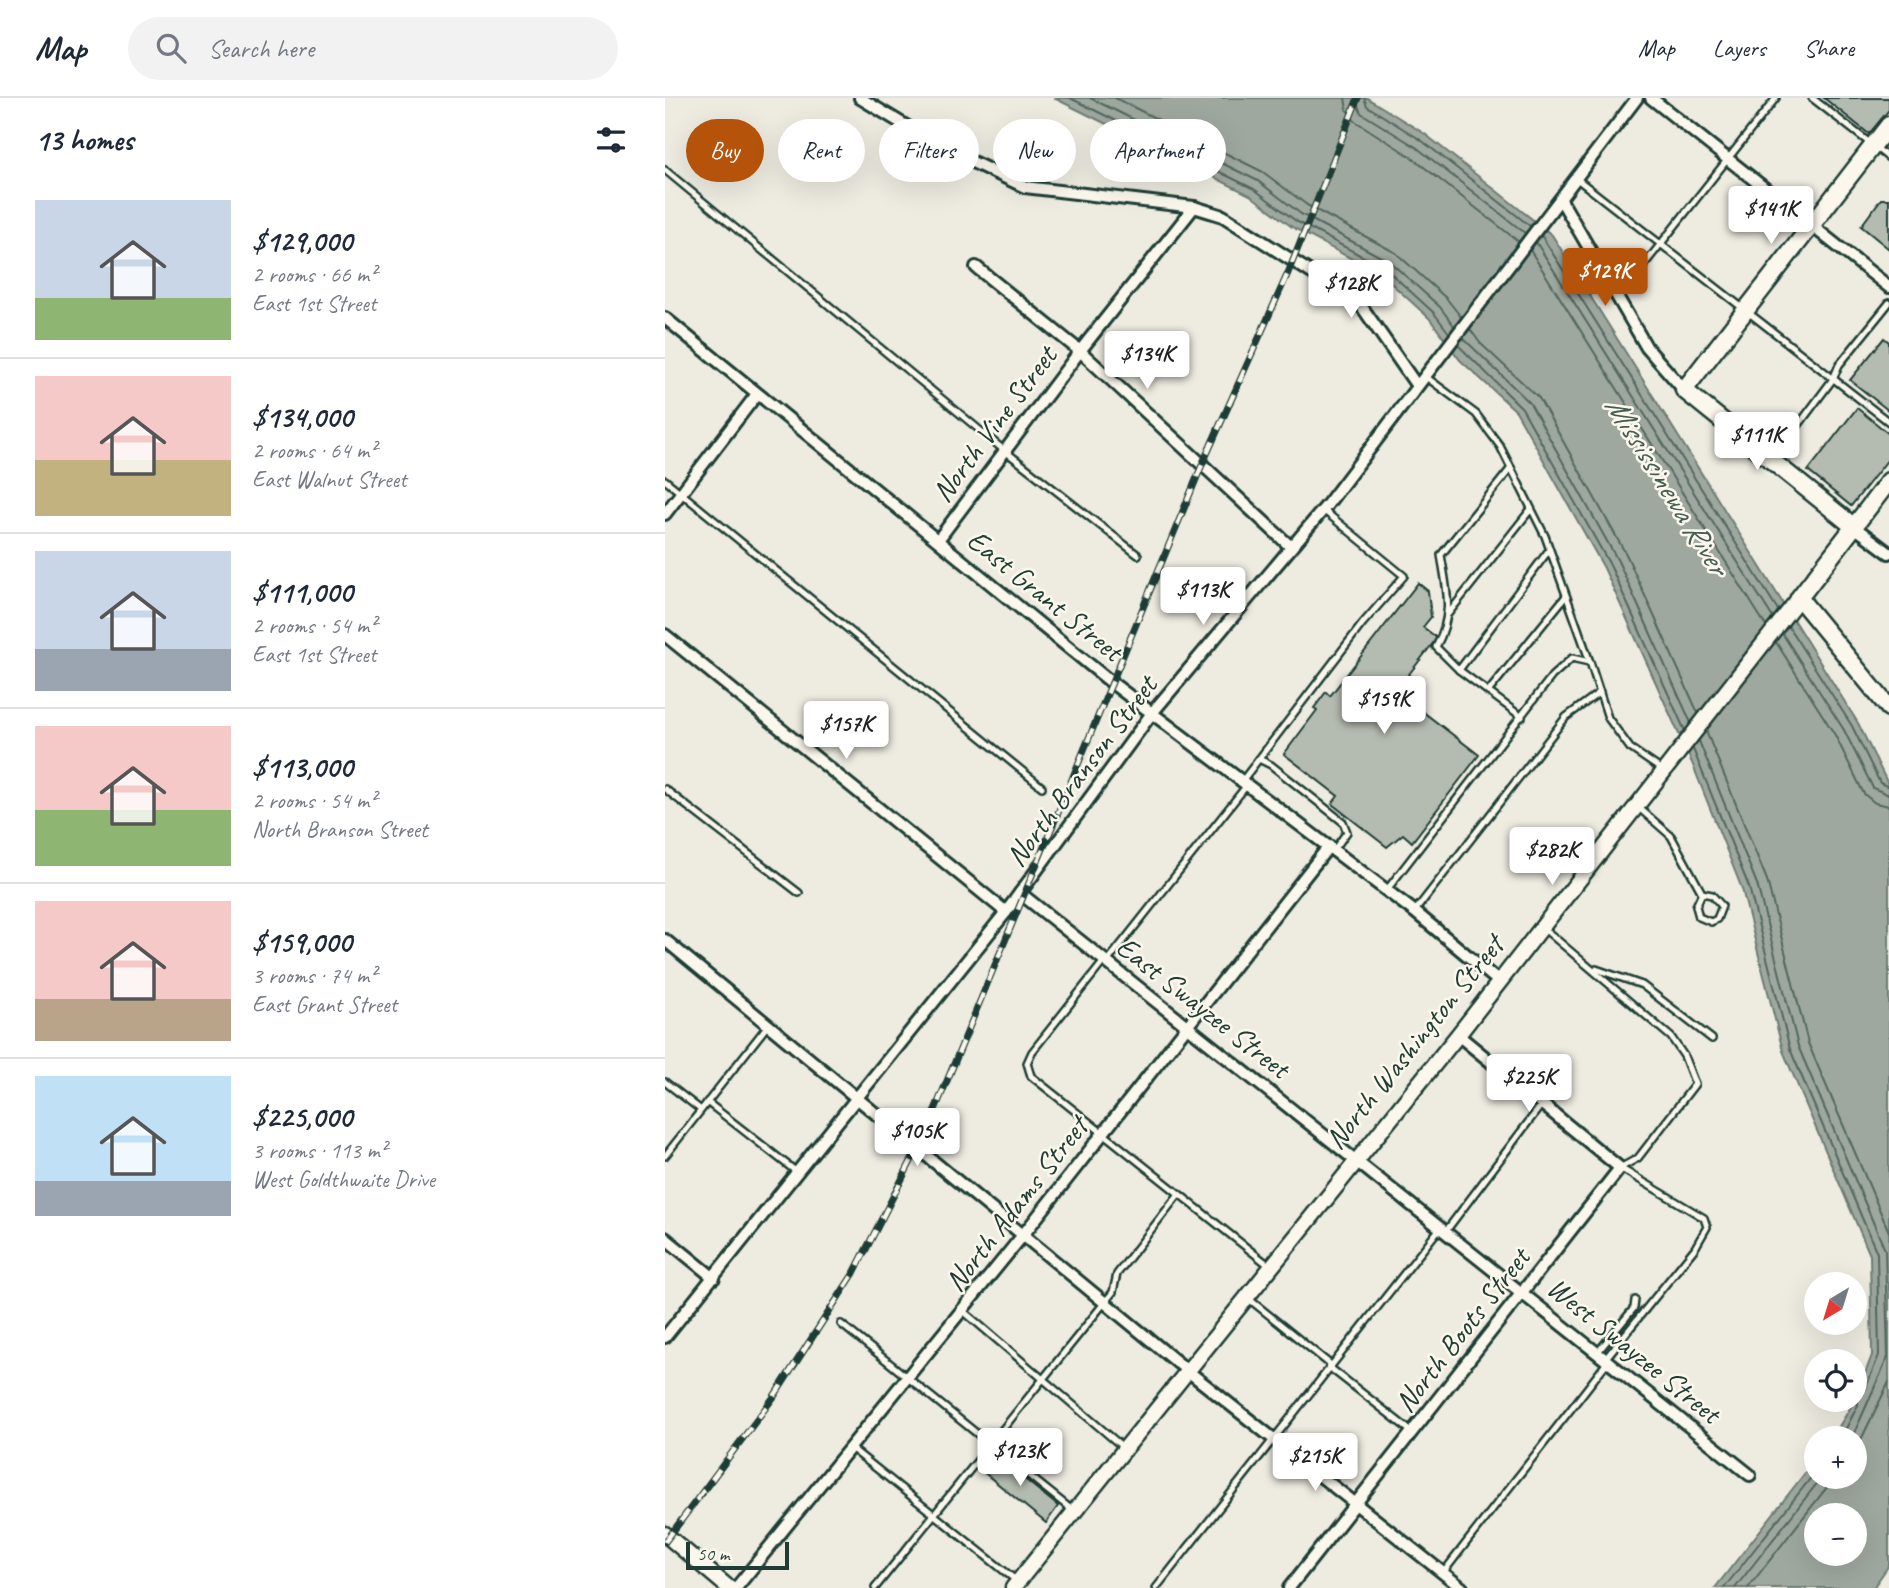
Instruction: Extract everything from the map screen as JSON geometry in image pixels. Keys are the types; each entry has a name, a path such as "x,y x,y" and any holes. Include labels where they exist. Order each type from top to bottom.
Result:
{"main road":[{"path":"1853,526 1684,390 1889,125"},
{"name":"North Washington Street","path":"1799,598 1889,481"},
{"path":"1799,598 1889,708"}],"street":[{"path":"860,98 941,147 1025,187 1194,207 1223,216 1360,304 1417,386"},
{"name":"North Branson Street","path":"665,1337 1006,912 1152,713 1322,509 1637,98"},
{"path":"1651,98 1889,287"},
{"path":"1561,200 1647,348 1684,390"},
{"name":"North Vine Street","path":"938,540 1080,351 1194,207"},
{"path":"976,267 1080,351 1291,547"},
{"name":"East Grant Street","path":"665,318 1152,713 1415,912 1498,981"},
{"path":"665,513 757,394"},
{"path":"1853,526 1889,553"},
{"name":"North Washington Street","path":"1015,1585 1458,1035 1799,598"},
{"path":"665,635 1006,912"},
{"name":"North Adams Street","path":"736,1588 963,1310 1187,1025 1331,848"},
{"name":"East Swayzee Street","path":"1020,893 1356,1159"},
{"path":"665,940 1189,1372 1462,1588"},
{"path":"1458,1035 1620,1168"},
{"name":"West Swayzee Street","path":"1356,1159 1750,1475"},
{"name":"North Boots Street","path":"1289,1588 1620,1168"},
{"path":"665,1238 714,1278"},
{"path":"665,1534 729,1588"}],"lane":[{"path":"1618,298 1776,98"},
{"path":"1812,98 1888,159"},
{"path":"665,170 1005,451 1138,555"},
{"path":"1577,179 1889,422"},
{"path":"1772,460 1833,379 1839,365 1889,303"},
{"path":"1429,372 1476,414 1500,446 1549,550 1608,718 1630,748 1670,766"},
{"path":"1511,468 1441,555 1449,599 1447,627 1436,647 1459,670 1522,717"},
{"path":"665,480 1042,787"},
{"path":"1271,1267 1031,1076 1027,1063 1032,1052 1245,783 1259,759 1363,623 1404,576 1322,509"},
{"path":"1448,614 1531,509"},
{"path":"1459,670 1549,550"},
{"path":"1488,692 1566,596"},
{"path":"1386,891 1552,676 1572,658 1590,662"},
{"path":"1415,912 1566,717 1600,692"},
{"path":"1259,759 1271,765 1343,822 1347,832 1331,848"},
{"path":"665,789 799,893"},
{"path":"1638,807 1671,835 1702,893 1696,911 1705,921 1711,922 1717,919 1722,906 1712,895 1702,893"},
{"path":"1542,927 1594,968 1671,1037 1684,1056 1695,1084 1638,1158 1620,1168"},
{"path":"1594,968 1642,985 1712,1039"},
{"path":"665,1156 768,1025"},
{"path":"665,1082 701,1110"},
{"path":"706,1102 798,1173"},
{"path":"1156,1588 1330,1366 1542,1104"},
{"path":"1604,1358 1695,1248 1707,1227 1704,1218 1620,1168"},
{"path":"875,1588 1113,1292 1117,1274 1178,1195"},
{"path":"1247,1298 1412,1432"},
{"path":"1443,1573 1509,1484 1551,1436 1604,1358 1634,1308 1635,1300"},
{"path":"963,1310 1126,1449"},
{"path":"841,1324 1075,1512"},
{"path":"851,1447 1015,1585"}],"water":[{"name":"Mississinewa River","path":"1054,98 1367,98 1425,134 1552,235 1858,723 1889,786 1889,1565 1873,1588 1715,1588 1804,1474 1804,1489 1867,1489 1867,1426 1839,1426 1848,1412 1867,1412 1867,1368 1872,1355 1870,1255 1783,1051 1742,889 1692,763 1604,568 1516,411 1460,360 1429,318 1382,275 1292,227 1250,195 1224,182 1226,182 1226,119 1096,119"}],"building":[{"path":"1824,98 1889,98 1889,110 1869,134"},
{"path":"1881,199 1889,199 1889,249 1861,226"},
{"path":"1884,338 1889,342 1889,411 1850,380"},
{"path":"1857,408 1889,434 1889,458 1851,506 1808,471"},
{"path":"1418,583 1428,591 1431,617 1423,627 1437,638 1396,691 1479,755 1412,842 1403,834 1387,847 1332,804 1338,796 1284,754 1317,710 1314,708 1326,692 1330,696"},
{"path":"994,1454 1058,1506 1046,1523 981,1470"}],"railway":[{"path":"665,1542 773,1398 854,1273 925,1134 1202,465 1288,273 1358,98"}]}
